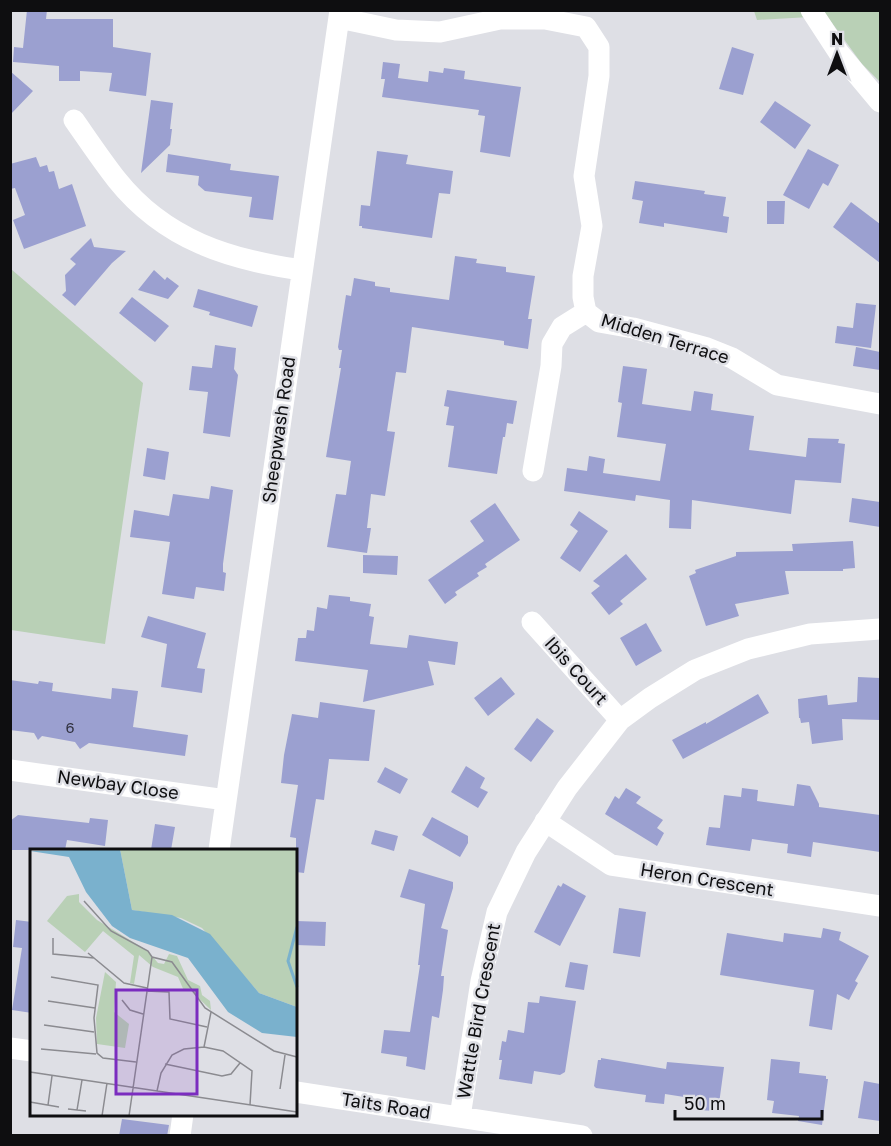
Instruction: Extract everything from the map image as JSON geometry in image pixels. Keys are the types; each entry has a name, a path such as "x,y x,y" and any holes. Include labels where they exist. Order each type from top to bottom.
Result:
{"street":[{"path":"811,10 838,53 880,102"},
{"name":"Midden Terrace","path":"339,14 396,30 440,32 500,19 545,15 586,27 599,47 599,76 584,176 592,226 583,276 586,312 599,322 633,328 707,348 732,358 777,385 880,404"},
{"name":"Sheepwash Road","path":"219,849 339,14"},
{"path":"74,120 118,181 139,204 164,222 200,244 235,257 302,270"},
{"name":"Midden Terrace","path":"533,471 551,366 552,344 562,327 586,312"},
{"name":"Ibis Court","path":"532,622 620,720"},
{"name":"Wattle Bird Crescent","path":"460,1117 481,981 497,912 526,852 545,822 567,788 620,720 650,698 696,670 748,649 810,634 880,629"},
{"name":"Newbay Close","path":"10,770 226,800"},
{"name":"Heron Crescent","path":"545,822 610,865 880,906"},
{"path":"10,1048 30,1051"},
{"name":"Taits Road","path":"297,1092 460,1117 492,1128 582,1136"},
{"path":"180,1136 183,1116"}],"green space":[{"path":"754,11 880,11 880,82 862,64 827,16 757,20"},
{"path":"11,269 143,383 105,644 11,630"}],"building":[{"path":"27,10 47,10 46,19 113,19 113,47 151,53 146,96 109,91 112,73 80,71 80,81 59,81 59,66 13,62 14,47 23,48"},
{"path":"732,47 754,54 743,95 719,89"},
{"path":"383,62 400,64 398,78 428,82 429,71 443,73 444,68 465,71 464,79 521,87 510,157 480,152 485,116 478,115 479,110 382,97 385,79 381,79"},
{"path":"10,71 33,91 10,115"},
{"path":"151,100 173,103 170,145 141,173"},
{"path":"775,101 811,125 795,149 760,122"},
{"path":"808,149 839,165 828,186 823,183 809,209 783,195"},
{"path":"377,151 408,155 406,164 453,171 450,194 439,193 432,238 359,226 361,205 370,206"},
{"path":"168,154 231,164 230,170 279,176 273,220 249,217 252,197 205,191 198,185 199,176 166,172"},
{"path":"36,157 40,167 47,165 49,172 54,171 59,189 72,184 86,226 24,249 13,220 25,215 15,188 10,189 10,164"},
{"path":"635,181 705,191 704,194 726,197 723,216 729,217 727,233 664,223 664,227 639,223 643,201 632,199"},
{"path":"767,201 785,201 784,224 767,224"},
{"path":"851,202 880,224 880,263 833,227"},
{"path":"91,238 94,247 126,251 112,263 75,306 62,295 66,291 65,275 76,264 70,259"},
{"path":"455,256 477,259 476,263 506,267 506,272 535,276 528,319 532,319 528,349 504,345 504,341 412,327 406,373 396,372 387,431 395,432 385,496 371,494 367,528 371,528 367,553 327,547 336,494 346,495 351,461 326,457 341,368 339,368 342,350 338,347 346,295 351,296 354,278 375,282 375,286 390,288 390,292 449,300"},
{"path":"154,270 165,280 167,277 179,286 168,299 138,290"},
{"path":"198,289 258,306 252,327 209,315 210,312 193,307"},
{"path":"132,297 169,326 155,342 119,313"},
{"path":"856,303 876,305 871,348 835,343 837,326 853,328"},
{"path":"215,345 236,348 234,369 238,375 230,437 203,433 208,392 189,390 192,366 212,368"},
{"path":"856,347 880,352 880,370 853,366"},
{"path":"623,366 647,369 642,404 691,411 694,391 713,394 711,410 754,416 749,450 806,457 808,438 839,439 838,443 845,444 841,483 795,480 791,514 692,500 691,529 669,528 670,500 636,495 635,501 564,491 567,468 587,471 589,456 605,459 603,473 660,481 666,444 617,437 622,403 618,402"},
{"path":"447,390 517,401 513,424 507,423 505,437 503,437 497,474 448,467 454,426 446,425 449,407 444,406"},
{"path":"147,448 169,452 165,480 143,476"},
{"path":"211,486 233,490 223,564 223,572 226,573 224,591 196,587 194,599 162,594 170,542 130,537 134,510 169,516 173,494 209,499"},
{"path":"852,498 880,502 880,527 849,522"},
{"path":"495,503 520,540 485,564 487,567 477,573 479,576 455,592 457,595 445,604 428,580 484,541 470,521"},
{"path":"579,511 608,531 580,572 560,558 578,531 570,525"},
{"path":"853,541 855,568 843,569 843,571 785,571 789,594 735,604 739,616 706,626 689,576 696,573 695,570 736,556 736,552 793,551 792,544"},
{"path":"626,554 647,579 620,601 623,604 609,615 591,593 600,586 593,581"},
{"path":"363,555 398,556 397,575 363,573"},
{"path":"329,595 350,597 350,601 371,604 369,616 374,617 370,644 407,648 409,635 458,642 455,665 428,661 434,685 363,702 368,670 295,661 298,638 306,638 307,630 314,631 317,607 327,609"},
{"path":"148,616 206,633 197,668 205,669 202,693 161,687 167,644 141,637"},
{"path":"646,623 662,651 636,666 620,638"},
{"path":"501,677 515,694 488,716 474,698"},
{"path":"858,677 880,678 880,720 842,719 843,740 812,744 809,722 801,723 799,718 798,699 827,695 828,705 857,702"},
{"path":"10,680 38,684 39,681 53,683 52,691 111,699 112,688 138,691 133,727 188,735 185,756 89,743 80,749 75,742 42,736 38,740 34,733 10,730"},
{"path":"758,694 769,713 683,759 672,740 706,722 706,724"},
{"path":"320,702 375,710 369,761 329,759 324,800 316,799 304,873 297,872 296,838 290,837 298,785 281,783 292,714 318,718"},
{"path":"537,718 554,731 531,762 514,749"},
{"path":"466,766 485,778 480,788 488,792 478,808 451,792"},
{"path":"385,767 408,779 400,794 377,782"},
{"path":"797,784 810,786 819,807 880,815 880,852 813,842 811,857 787,853 788,844 752,839 750,851 706,845 709,827 720,828 724,795 741,797 742,788 758,790 757,801 794,806"},
{"path":"626,788 641,797 636,803 663,820 657,828 664,833 657,846 605,814 615,796 619,799"},
{"path":"18,815 89,823 90,818 108,820 105,846 67,840 65,849 10,850 10,821"},
{"path":"432,817 468,836 468,843 460,857 422,835"},
{"path":"155,824 175,827 171,849 151,849"},
{"path":"375,830 398,836 394,851 371,844"},
{"path":"409,869 453,882 441,928 448,930 441,976 444,976 439,1018 432,1016 425,1070 406,1066 407,1057 381,1053 384,1030 410,1032 420,965 418,965 425,904 400,897"},
{"path":"563,883 586,896 560,946 534,932 558,885 561,887"},
{"path":"619,908 646,912 640,957 613,953"},
{"path":"16,920 30,922 30,1013 12,1010 22,948 13,947"},
{"path":"297,921 326,922 325,946 297,945"},
{"path":"823,928 841,932 839,940 869,956 855,981 858,983 849,1000 837,994 832,1030 809,1026 814,990 720,975 727,933 783,942 784,933 821,938"},
{"path":"570,962 588,965 584,990 565,987"},
{"path":"540,996 576,1001 565,1072 560,1075 534,1071 532,1084 499,1079 502,1041 506,1042 508,1030 524,1033 528,1002 539,1003"},
{"path":"601,1058 666,1069 667,1062 724,1067 718,1111 696,1110 697,1099 665,1094 664,1104 645,1102 646,1095 596,1088 594,1086 598,1060"},
{"path":"771,1059 800,1062 799,1073 826,1076 828,1079 822,1125 798,1121 799,1116 772,1113 774,1101 767,1100"},
{"path":"864,1081 880,1084 880,1121 858,1118"},
{"path":"122,1119 169,1125 167,1136 119,1136"}]}
